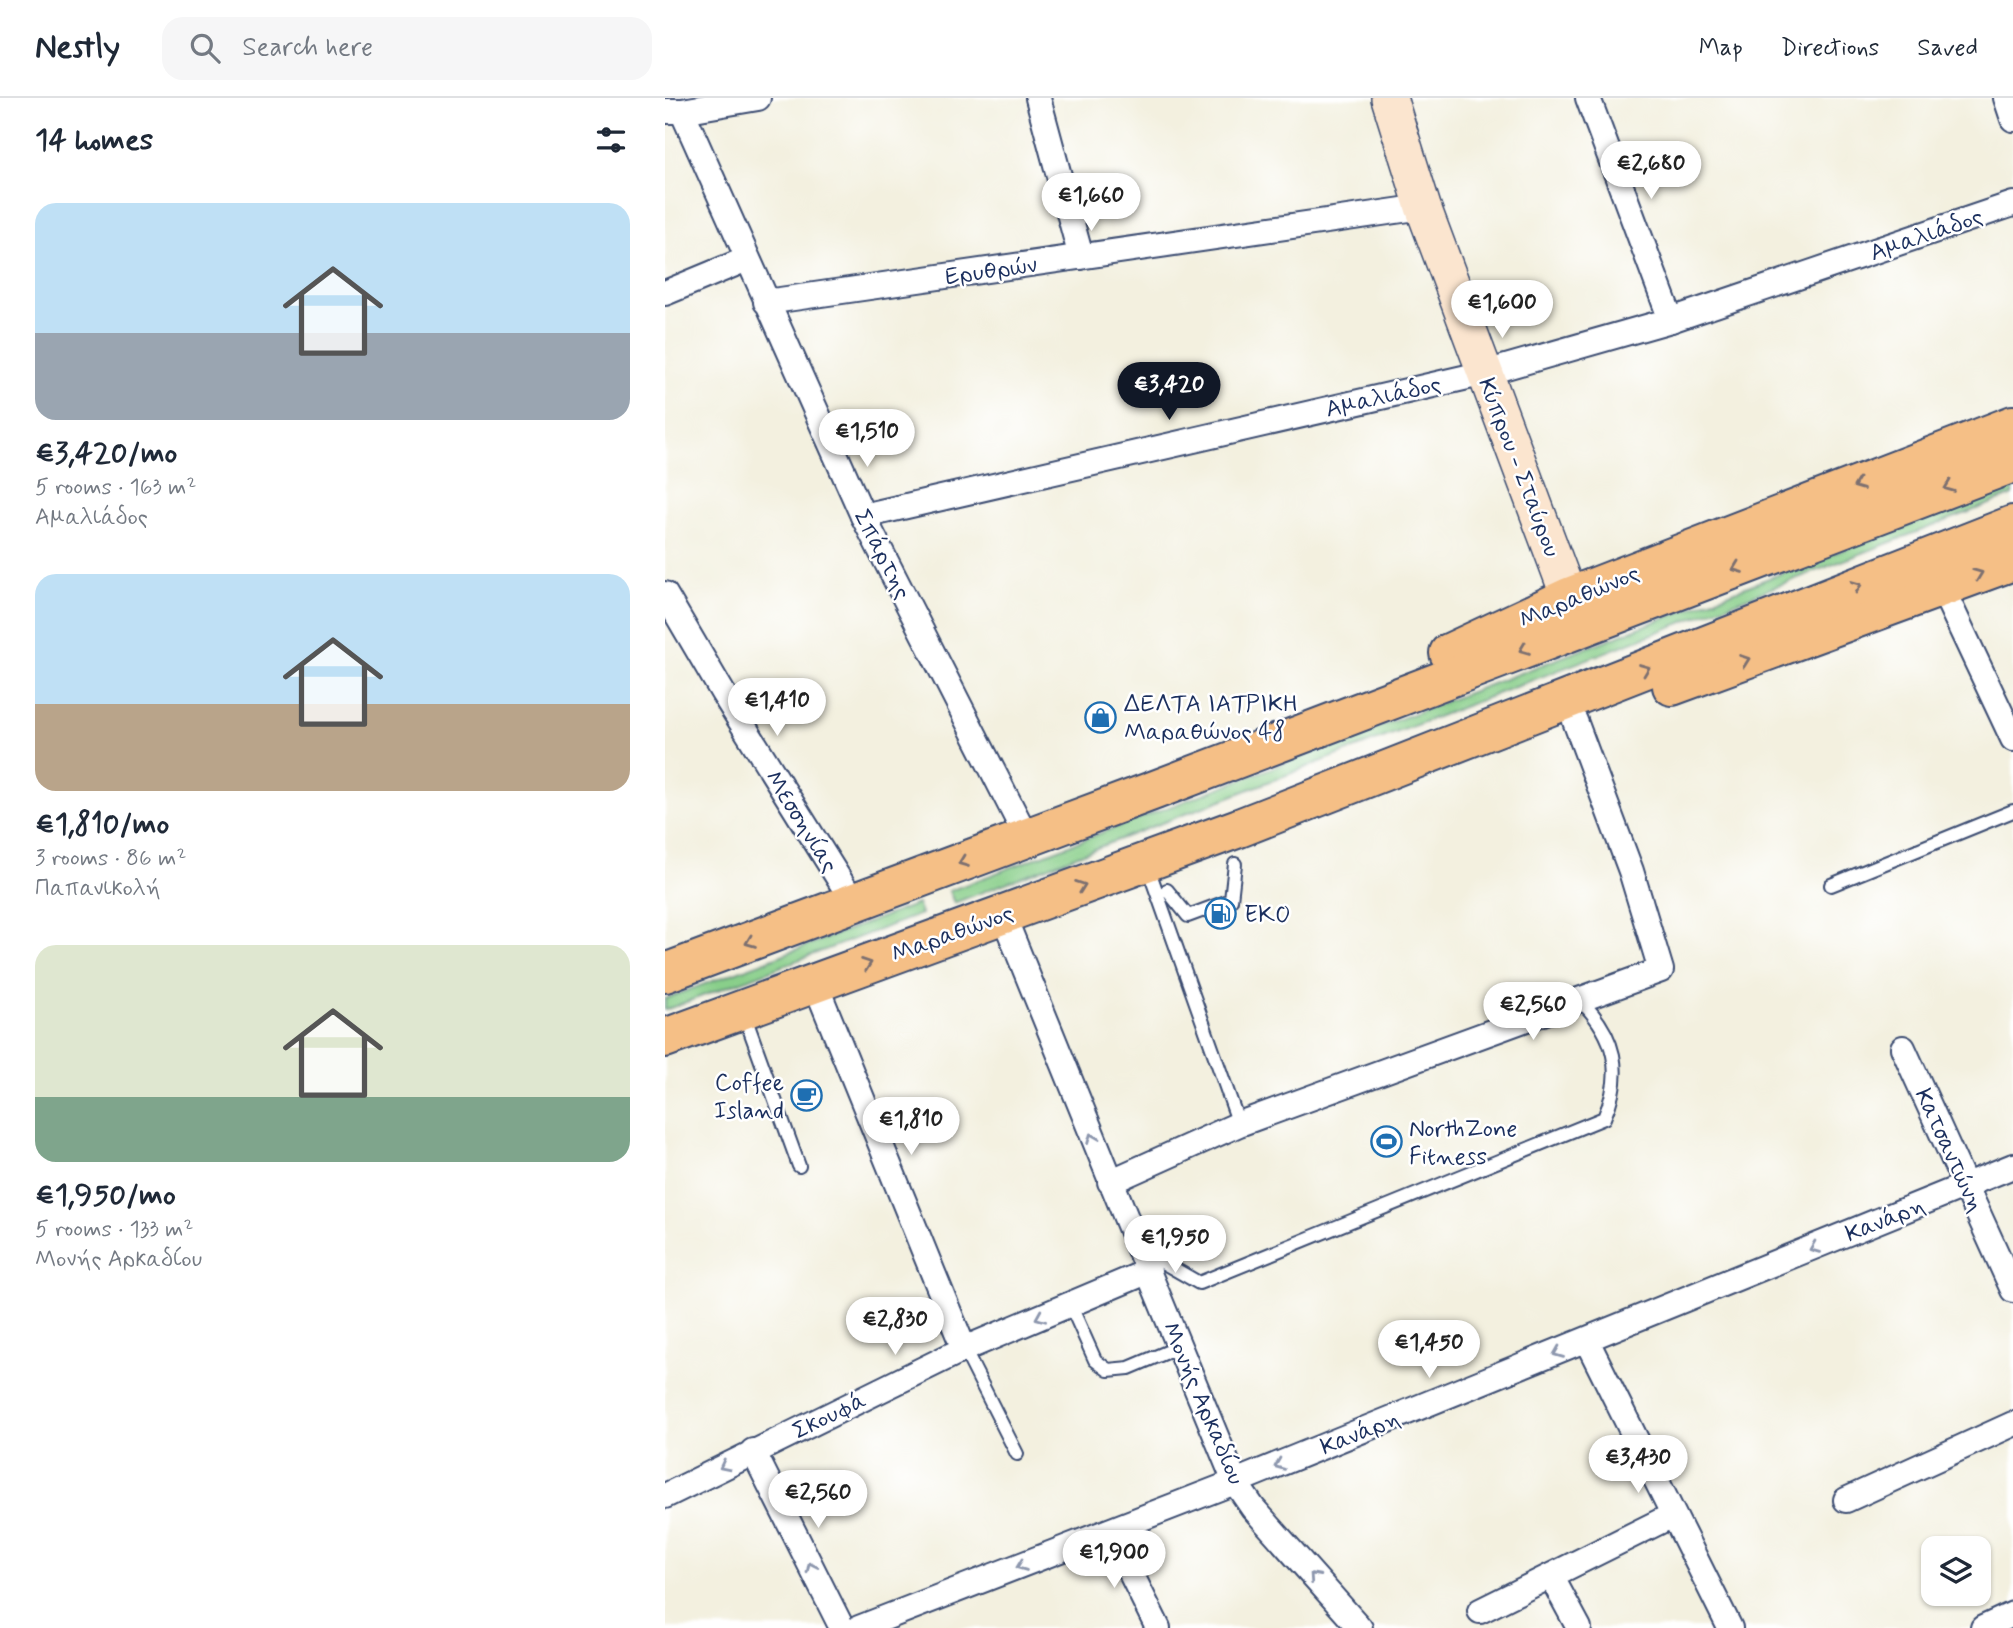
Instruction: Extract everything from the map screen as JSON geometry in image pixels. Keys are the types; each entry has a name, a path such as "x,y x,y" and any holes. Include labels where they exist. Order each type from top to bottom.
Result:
{"main road":[{"name":"Μαραθώνος","path":"1155,790 1569,597 2013,425"},
{"name":"Μαραθώνος","path":"665,974 2013,463"},
{"name":"Μαραθώνος","path":"1237,846 2013,525"},
{"name":"Μαραθώνος","path":"665,1038 1003,915 1156,876 2013,561"}],"street":[{"path":"673,111 758,98"},
{"path":"1038,98 1081,257"},
{"name":"Κύπρου - Σταύρου","path":"1389,98 1423,207 1569,597"},
{"path":"1588,98 1671,320"},
{"path":"2006,98 2013,119"},
{"name":"Σπάρτης","path":"673,111 747,259 863,516 1027,838"},
{"name":"Αμαλιάδος","path":"863,516 1485,373 1671,320 2013,204"},
{"name":"Ερυθρών","path":"766,302 1423,207"},
{"path":"665,293 747,259"},
{"path":"1942,588 2013,739"},
{"name":"Μεσσηνίας","path":"665,594 723,693 854,903"},
{"path":"1109,1182 1239,1124 1661,970 1631,871 1575,721"},
{"name":"Μονής Αρκαδίου","path":"1003,915 1109,1182 1235,1482 1253,1508 1360,1628"},
{"path":"815,983 964,1349"},
{"name":"Κατσαντώνη","path":"1903,1048 2013,1290"},
{"name":"Κανάρη","path":"859,1628 1235,1482 2013,1166"},
{"name":"Σκουφά","path":"665,1496 964,1349 1070,1304 1144,1260"},
{"path":"1587,1341 1730,1628"},
{"path":"1846,1500 2013,1424"},
{"path":"753,1451 842,1628"},
{"path":"1480,1611 1674,1515"},
{"path":"1110,1531 1158,1628"},
{"path":"1551,1576 1579,1628"},
{"path":"1983,1628 2013,1614"}],"lane":[{"path":"1831,885 2013,811"},
{"path":"1156,876 1188,916 1231,900 1237,846"},
{"path":"1156,876 1239,1124"},
{"path":"1144,1260 1199,1283 1604,1118 1615,1083 1612,1050 1600,1023 1580,1000"},
{"path":"742,1010 799,1166"},
{"path":"1070,1304 1095,1360 1108,1370 1129,1368 1179,1347"},
{"path":"964,1349 1017,1454"}],"green space":[{"path":"2013,485 2013,495 954,903 949,891"},
{"path":"917,904 921,914 665,1010 665,999"}],"place":[{"name":"ΔΕΛΤΑ ΙΑΤΡΙΚΗ Μαραθώνος 48","path":"1101,717"},
{"name":"EKO","path":"1221,914"},
{"name":"Coffee Island","path":"807,1096"},
{"name":"NorthZone Fitness","path":"1386,1142"}]}
